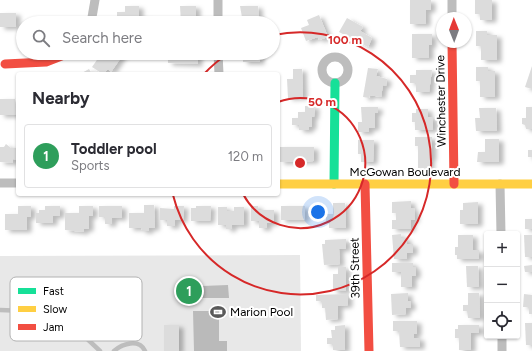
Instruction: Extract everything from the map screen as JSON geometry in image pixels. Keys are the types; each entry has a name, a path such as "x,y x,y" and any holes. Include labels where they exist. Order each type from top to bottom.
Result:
{"street":[{"path":"92,16 95,0"},
{"path":"218,0 218,16"},
{"path":"452,0 452,12"},
{"name":"Winchester Drive","path":"452,48 454,184"},
{"path":"5,64 37,64 53,62 57,60"},
{"path":"218,60 219,72"},
{"path":"334,184 335,83"},
{"path":"0,183 16,183"},
{"name":"McGowan Boulevard","path":"280,184 532,184"},
{"name":"39th Street","path":"365,184 369,351"},
{"path":"500,184 501,231"},
{"path":"502,339 502,351"}],"lane":[{"path":"0,310 10,310"},
{"path":"89,341 100,351"},
{"path":"114,351 126,343 136,344 143,347 145,351"}],"shaded area":[{"path":"300,255 301,351 0,351 0,256"},
{"path":"228,285 229,298 202,298 202,286"},
{"name":"Marion Pool","path":"193,311 219,311 219,341 227,341 227,351 194,351"}],"building":[{"path":"410,0 431,0 431,10 426,10 426,24 410,24"},
{"path":"475,0 492,0 492,20 480,20 480,14 475,14"},
{"path":"125,6 139,6 139,16 117,16 117,12 125,12"},
{"path":"180,6 196,6 196,16 181,16"},
{"path":"240,6 258,6 259,16 242,16"},
{"path":"0,13 16,13 16,27 0,27"},
{"path":"319,15 328,37 319,40 318,37 306,41 301,28 309,25 307,20"},
{"path":"347,18 363,27 360,31 372,38 368,47 339,32"},
{"path":"476,31 487,31 487,35 497,35 497,60 481,60 481,46 476,46"},
{"path":"412,34 432,34 432,45 429,45 429,58 412,58"},
{"path":"97,60 119,60 111,72 108,69 105,72 100,72 92,67"},
{"path":"168,60 198,60 198,64 168,63"},
{"path":"243,60 260,60 260,62 243,62"},
{"path":"532,66 532,89 525,87"},
{"path":"476,67 488,67 488,71 495,71 495,97 480,97 480,81 476,81"},
{"path":"368,68 378,69 376,76 387,79 386,86 383,85 381,97 370,95 369,98 363,97"},
{"path":"89,69 91,72 84,72"},
{"path":"293,69 302,69 303,97 288,98 287,79 293,79"},
{"path":"416,70 432,70 429,92 416,92 416,83 410,83 410,75 416,75"},
{"path":"0,99 15,99 16,115 0,115"},
{"path":"305,106 315,106 314,117 312,117 312,127 309,127 309,130 299,130 299,125 292,125 292,118 298,118 298,112 305,112"},
{"path":"361,107 378,107 378,113 375,113 375,128 369,128 369,132 358,132 358,122 362,122"},
{"path":"526,107 532,107 532,129 526,129 525,125 522,124 522,118 526,118"},
{"path":"479,108 496,108 497,131 476,131 475,118 480,118"},
{"path":"416,109 428,109 428,117 433,117 433,130 415,130 415,122 412,122 412,113 416,113"},
{"path":"415,137 432,137 432,158 430,158 430,168 418,168 418,146 415,146"},
{"path":"485,139 499,139 499,162 477,162 478,152 485,152"},
{"path":"358,140 374,140 373,162 361,162 361,154 358,154"},
{"path":"6,144 11,148 16,148 16,160 13,159 13,163 0,162 0,147 4,147"},
{"path":"280,147 314,147 314,161 280,162"},
{"path":"528,150 532,150 532,157 528,157"},
{"path":"411,201 411,208 414,208 415,220 411,220 411,229 392,229 392,220 396,220 396,213 392,213 392,202"},
{"path":"478,202 478,224 460,224 460,210 463,210 463,203"},
{"path":"333,203 345,203 346,228 329,228 329,221 326,221 326,214 333,214"},
{"path":"144,205 154,205 155,228 149,228 149,231 141,231 142,228 129,228 129,213 144,213"},
{"path":"18,206 31,206 31,217 27,217 27,230 5,230 5,214 18,214"},
{"path":"45,206 60,206 60,216 53,216 53,223 36,223 36,213 39,213 39,210 45,210"},
{"path":"79,206 93,206 93,216 89,216 89,229 84,229 84,232 65,230 65,213 79,213"},
{"path":"99,206 122,206 122,218 112,218 112,224 105,224 105,217 99,217"},
{"path":"174,206 184,206 183,220 175,220 175,226 167,226 167,220 160,220 160,208 174,209"},
{"path":"196,206 211,206 210,221 191,221 191,208 196,208"},
{"path":"251,206 258,206 258,210 274,210 274,223 267,223 267,228 259,228 259,221 251,221"},
{"path":"281,206 305,206 305,220 281,220"},
{"path":"218,207 227,207 227,211 234,211 234,207 244,207 244,225 232,225 232,229 226,229 226,225 218,225"},
{"path":"525,219 532,219 532,229 525,229"},
{"path":"401,234 401,238 407,238 407,244 413,244 413,253 407,253 407,259 394,259 392,235"},
{"path":"458,235 473,235 473,250 479,250 479,259 457,259 457,255 455,255 455,247 458,247"},
{"path":"524,235 532,235 532,257 525,257"},
{"path":"346,239 346,249 339,249 340,264 324,265 322,244 325,244 325,240"},
{"path":"392,263 413,263 413,267 416,267 416,276 412,276 412,287 401,287 401,272 392,272"},
{"path":"532,265 532,272 525,272 524,266"},
{"path":"466,266 478,266 479,287 467,287"},
{"path":"338,267 346,267 346,291 333,291 333,274 338,274"},
{"path":"408,293 408,301 411,301 411,308 406,308 406,314 392,315 391,294"},
{"path":"468,293 479,293 480,318 468,318 467,311 463,311 463,305 468,305"},
{"path":"348,294 348,305 338,306 338,319 326,320 325,308 322,308 322,301 316,301 316,295"},
{"path":"524,294 532,295 532,314 529,314 529,307 523,307"},
{"path":"393,321 417,321 417,334 414,334 414,338 420,338 420,347 400,347 399,331 393,331"},
{"path":"525,323 532,323 532,345 526,345"},
{"path":"164,325 179,325 179,351 164,351"},
{"path":"345,325 345,350 333,350 333,344 327,344 327,338 332,338 331,330 335,330 335,326"},
{"path":"458,325 479,325 479,333 471,333 471,350 459,350 459,338 455,338 455,329 458,329"}],"traffic: fast":[{"path":"334,184 335,83"}],"traffic: slow":[{"path":"280,184 532,184"}],"traffic: jam":[{"path":"452,48 454,184"},
{"path":"5,64 46,62 51,60"},
{"path":"365,184 369,351"}],"place":[{"name":"Toddler pool","path":"189,291"},
{"name":"Marion Pool","path":"218,312"}]}
